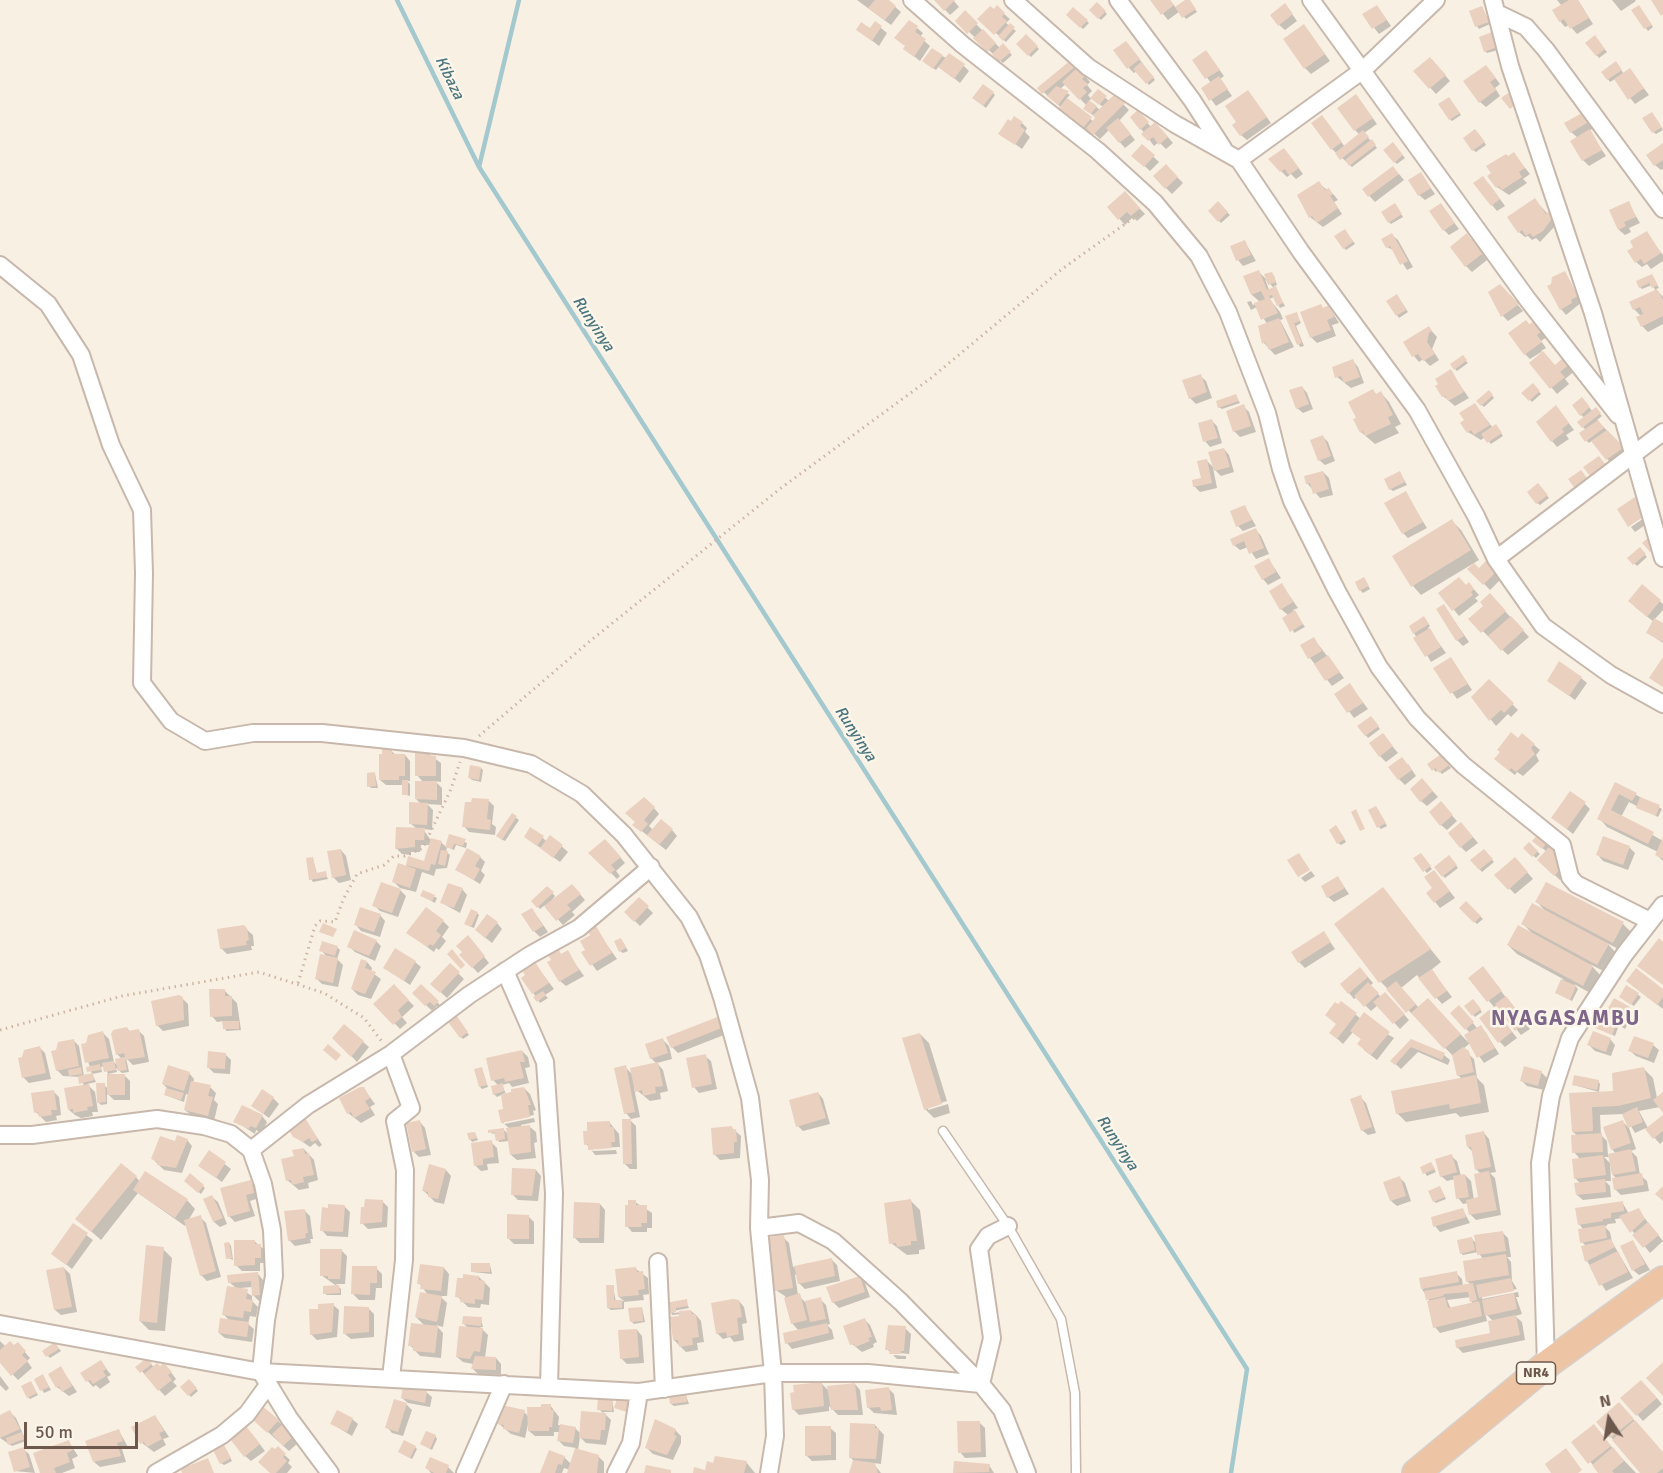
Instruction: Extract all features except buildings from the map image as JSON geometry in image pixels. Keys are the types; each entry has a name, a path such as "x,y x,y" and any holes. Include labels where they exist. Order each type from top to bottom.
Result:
{"highway":[{"name":"NR4","path":"1416,1473 1546,1365 1663,1280"}],"street":[{"path":"912,0 963,45 1098,151 1155,204 1199,256 1228,312 1267,413 1281,469 1292,501 1337,591 1379,667 1416,718 1463,765 1562,845 1570,877 1576,884 1650,921"},
{"path":"1013,0 1088,67 1175,124 1239,160 1301,252 1417,410 1476,516 1496,559 1544,626 1611,675 1663,704"},
{"path":"1118,0 1192,100 1223,149"},
{"path":"1311,0 1528,300 1624,423"},
{"path":"1239,160 1363,70 1436,0"},
{"path":"1495,6 1526,27 1546,50 1663,209"},
{"path":"1495,6 1510,66 1593,312 1663,558"},
{"path":"0,265 48,304 81,355 111,445 142,510 142,683 171,721 205,741 253,733 322,733 464,748 531,764 582,794 651,867 689,917 708,955 750,1098 760,1180 759,1228 773,1373 775,1436 769,1473"},
{"path":"1496,559 1663,432"},
{"path":"251,1150 308,1105 391,1054 505,971 579,928 651,867"},
{"path":"1546,1365 1540,1163 1551,1096 1570,1038 1624,955 1663,905"},
{"path":"505,971 545,1062 554,1193 549,1387"},
{"path":"391,1054 411,1108 394,1121 405,1170 404,1260 391,1378"},
{"path":"0,1135 32,1135 157,1119 204,1126 231,1134 251,1150 263,1184 272,1230 274,1276 266,1320 265,1379 246,1414 222,1435 156,1473"},
{"path":"759,1228 799,1223 834,1241 901,1302 981,1384 1002,1410 1027,1473"},
{"path":"981,1384 992,1338 979,1249 988,1236 1008,1226"},
{"path":"658,1262 664,1389"},
{"path":"0,1324 265,1379 391,1378 639,1392 773,1373 868,1373 981,1384"},
{"path":"265,1379 330,1473"},
{"path":"465,1473 504,1384"},
{"path":"616,1473 631,1443 639,1392"}],"lane":[{"path":"943,1131 1008,1226 1061,1319 1075,1393 1076,1473"}],"path":[{"path":"298,983 315,926 320,921 336,922 342,900 357,874 384,865 394,856 405,856 423,848 451,789 464,748 590,642 781,488 930,378 1062,269 1155,204"},
{"path":"0,1030 122,996 260,972 324,993 364,1018 391,1054"}],"waterway":[{"name":"Kibaza","path":"397,0 479,167"},
{"name":"Runyinya","path":"519,0 479,167 1247,1369 1231,1473"}],"district":[{"name":"NYAGASAMBU","path":"1566,1019"}]}
